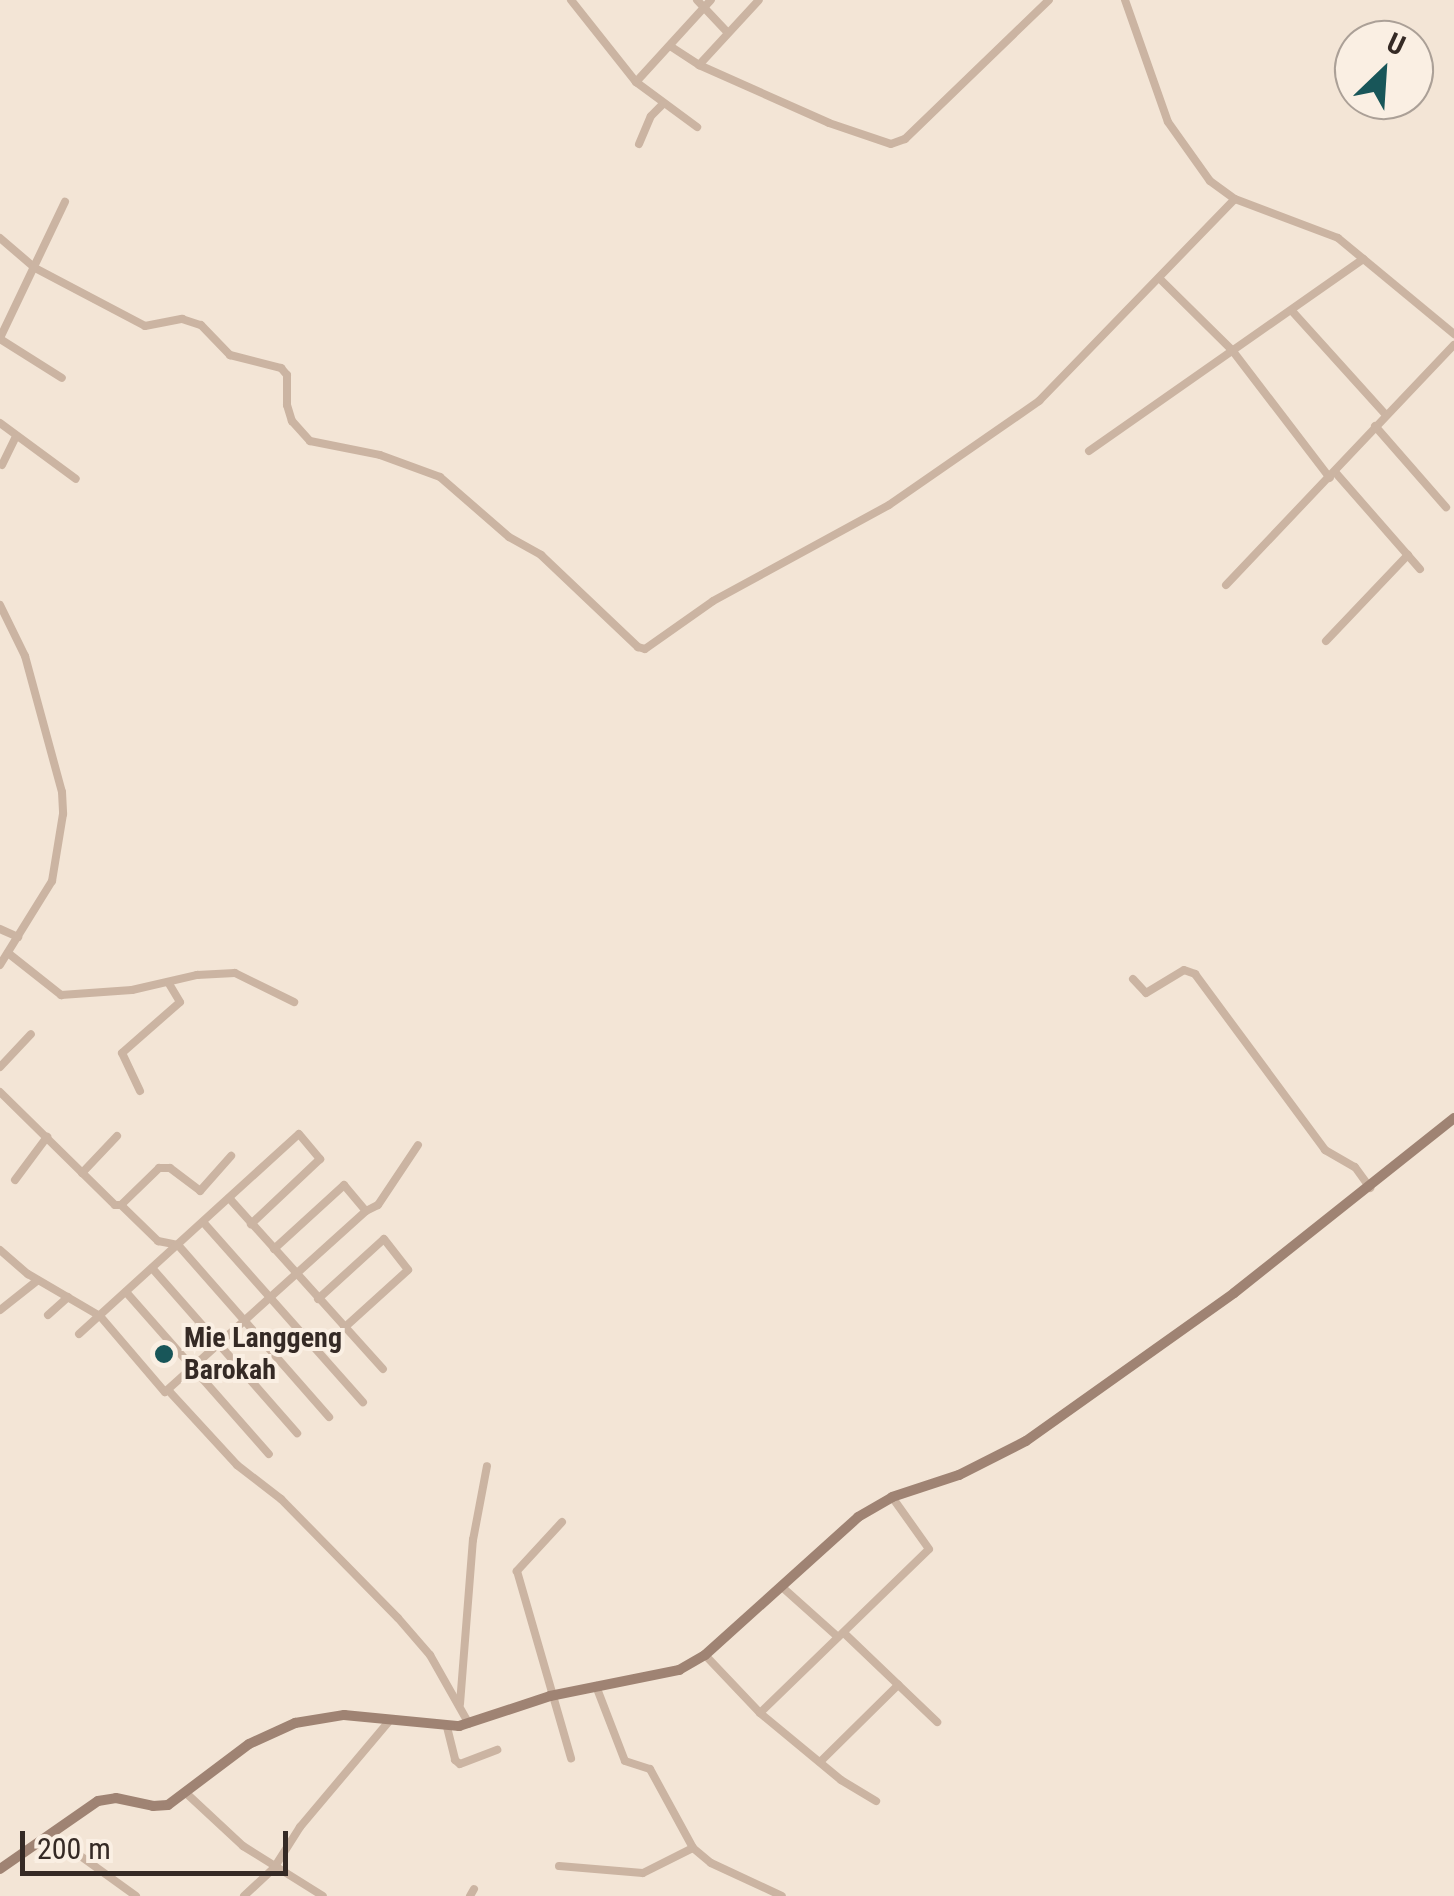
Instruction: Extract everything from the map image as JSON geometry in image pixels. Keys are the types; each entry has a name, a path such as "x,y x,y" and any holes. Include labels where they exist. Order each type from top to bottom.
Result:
{"main road":[{"path":"0,1869 98,1801 116,1798 162,1806 186,1793 217,1764 282,1727 328,1716 447,1726 469,1724 550,1696 662,1675 705,1656 836,1535 892,1497 970,1470 1026,1442 1221,1303 1454,1118"}],"street":[{"path":"571,0 636,82 662,105 697,127"},
{"path":"636,82 670,46 700,4 711,0"},
{"path":"699,65 759,0"},
{"path":"670,46 699,65 829,123 891,144 905,138 1049,0"},
{"path":"1125,0 1151,85 1175,136 1210,181 1235,199 1338,238 1454,334"},
{"path":"700,4 728,34"},
{"path":"640,144 651,116 662,105"},
{"path":"0,238 35,268 145,326 182,318 201,325 230,355 282,368 287,375 287,406 292,421 310,441 367,452 440,477 509,536 541,555 627,637 645,649 713,601 889,506 1039,402 1235,199"},
{"path":"62,378 0,338 65,202"},
{"path":"1089,451 1292,312 1363,258"},
{"path":"1159,278 1232,350 1332,475 1420,569"},
{"path":"1292,312 1386,415"},
{"path":"1226,585 1454,345"},
{"path":"0,423 76,480"},
{"path":"1376,426 1446,507"},
{"path":"2,465 16,436"},
{"path":"1326,641 1408,555"},
{"path":"0,604 24,656 62,792 63,814 52,880 0,965"},
{"path":"0,929 18,937"},
{"path":"8,953 61,995 132,990 234,973 294,1002"},
{"path":"1133,979 1146,992 1184,970 1195,974 1325,1150 1355,1167 1370,1188"},
{"path":"140,1090 122,1051 180,1002 168,982"},
{"path":"0,1067 31,1034"},
{"path":"0,1092 109,1202 121,1205 158,1241 178,1245 329,1418"},
{"path":"79,1334 299,1134 320,1160 251,1224"},
{"path":"82,1174 117,1136"},
{"path":"14,1180 46,1137"},
{"path":"168,1390 366,1211 378,1205 418,1145"},
{"path":"121,1205 155,1169 170,1168 200,1191 231,1156"},
{"path":"274,1250 344,1185 366,1211"},
{"path":"229,1198 383,1369"},
{"path":"203,1222 363,1402"},
{"path":"318,1299 384,1239 408,1270 344,1328"},
{"path":"0,1250 38,1280 100,1316 237,1465 281,1498 430,1655 469,1724"},
{"path":"0,1265 8,1258"},
{"path":"152,1268 298,1434"},
{"path":"0,1310 38,1280"},
{"path":"126,1292 269,1454"},
{"path":"48,1315 68,1297"},
{"path":"460,1704 473,1540 488,1466"},
{"path":"760,1713 929,1549 892,1497"},
{"path":"562,1522 517,1572 570,1758"},
{"path":"782,1587 938,1722"},
{"path":"705,1656 760,1713 876,1801"},
{"path":"820,1762 898,1685"},
{"path":"596,1686 625,1761 650,1769 694,1848 712,1862 782,1896"},
{"path":"244,1896 274,1868 300,1826 391,1720"},
{"path":"447,1726 460,1764 497,1750"},
{"path":"186,1793 274,1868 322,1896"},
{"path":"50,1834 136,1896"},
{"path":"559,1866 643,1873 694,1848"}],"place":[{"name":"Mie Langgeng Barokah","path":"164,1354"}]}
